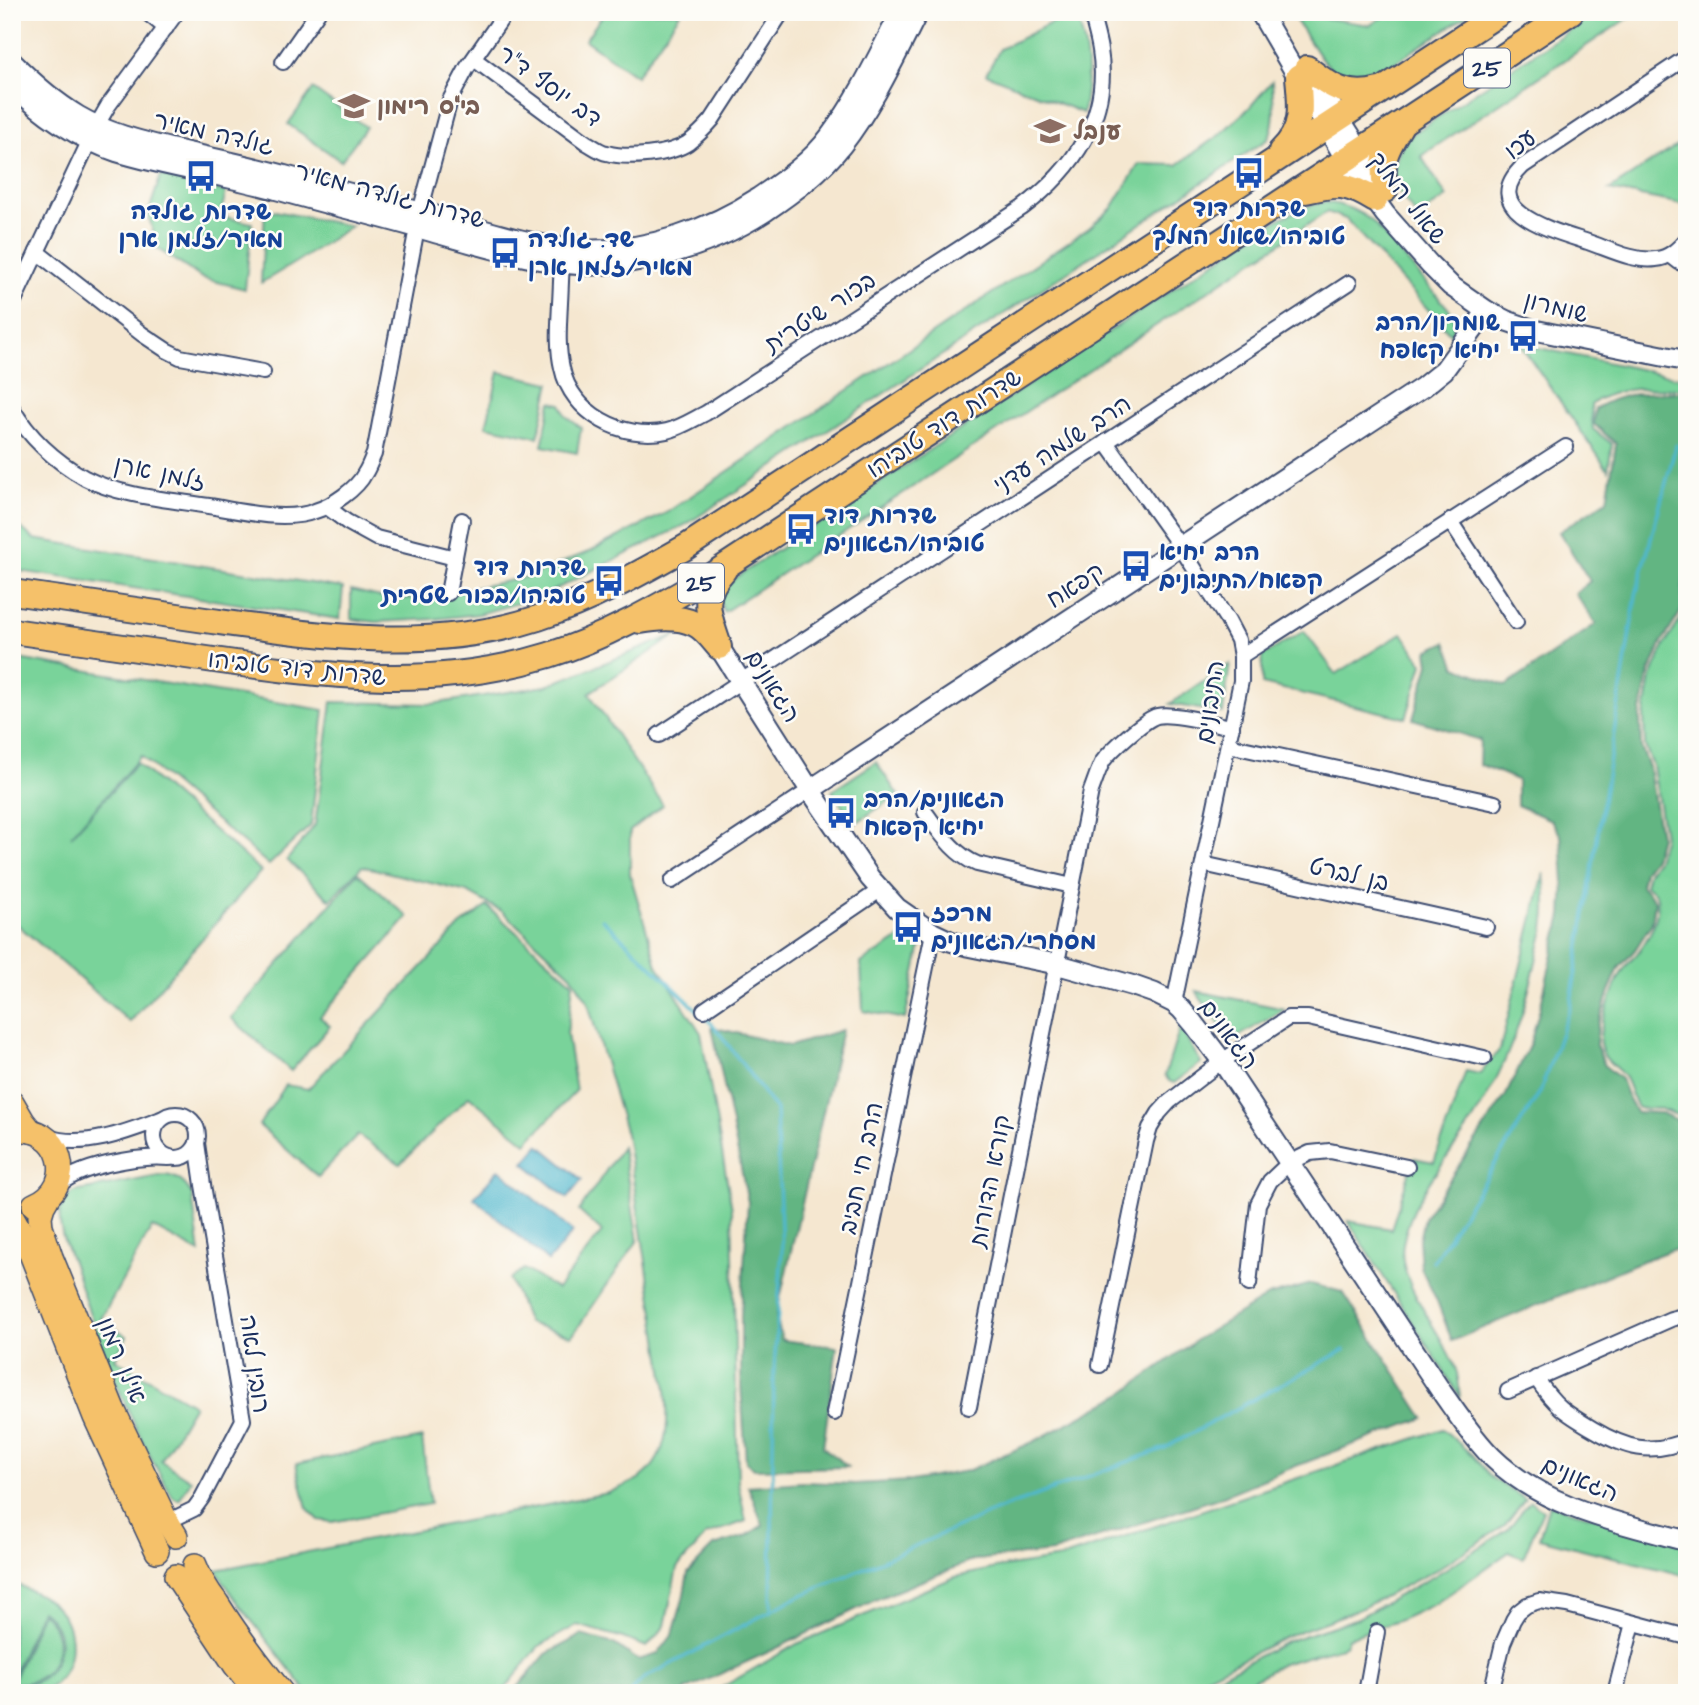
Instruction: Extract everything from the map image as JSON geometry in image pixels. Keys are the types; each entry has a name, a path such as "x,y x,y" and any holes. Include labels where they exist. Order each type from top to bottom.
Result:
{"highway":[{"name":"שדרות דוד טוביהו","path":"12,592 358,639 443,637 487,631 537,618 608,589 686,547 1501,12"},
{"name":"שדרות דוד טוביהו","path":"12,631 301,673 356,677 446,676 549,655 625,624 664,604 729,564 1571,12"},
{"path":"1264,168 1296,133 1302,73 1350,92 1365,94 1386,88"},
{"path":"1295,193 1338,185 1380,195 1384,158 1402,123"},
{"path":"719,647 707,600 716,579 729,564"},
{"path":"625,624 663,619 684,620 696,624 719,647"}],"main road":[{"path":"12,1102 28,1132"},
{"name":"אילן רמון","path":"28,1132 53,1145 60,1161 60,1178 40,1216 51,1257 113,1409 172,1529"},
{"path":"12,1206 31,1207 51,1194"},
{"name":"אילן רמון","path":"12,1216 26,1241 95,1417 157,1551"},
{"path":"186,1571 197,1551 189,1540 172,1529 157,1551 160,1568 170,1575 186,1571 200,1579 250,1653 282,1693"},
{"path":"186,1571 235,1665 257,1693"}],"street":[{"path":"146,12 166,28"},
{"path":"12,305 17,282 37,252 93,132 108,106 177,12"},
{"path":"282,62 318,12"},
{"name":"זלמן ארן","path":"12,408 26,430 67,467 87,479 136,495 260,514 297,516 327,507 347,494 364,476 373,454 419,220 450,100 506,12"},
{"name":"דב יוסף ד\"ר","path":"474,59 587,143 605,153 625,156 653,154 687,143 712,120 782,12"},
{"path":"563,254 646,244 680,236 743,208 792,174 830,136 864,85 901,12"},
{"name":"שדרות גולדה מאיר","path":"12,84 56,120 93,132 117,151 419,220 524,255 563,254 586,265 613,264 649,259 720,237 746,224 801,187 842,145 877,92 918,12"},
{"name":"בכור שיטרית","path":"563,254 558,348 562,371 571,391 595,416 632,433 668,431 691,421 1022,208 1055,181 1087,136 1097,107 1101,82 1100,51 1091,12"},
{"name":"שאול המלך","path":"1260,12 1380,195 1412,233 1430,265"},
{"name":"שאול המלך","path":"1273,12 1302,73"},
{"name":"עכו","path":"1671,255 1658,259 1632,257 1531,222 1513,206 1510,186 1523,166 1687,57"},
{"path":"12,62 47,95 80,117 93,132"},
{"path":"1687,239 1671,255 1687,265"},
{"path":"37,252 166,350 180,357 263,372"},
{"name":"שומרון","path":"1430,265 1451,286 1487,311 1507,321 1534,330 1687,361"},
{"name":"הרב שלמה עדני","path":"659,736 1349,283"},
{"name":"קפאח","path":"672,881 1423,387 1444,370 1487,311"},
{"name":"התיבונים","path":"1106,442 1180,546 1228,621 1238,640 1241,656 1241,681 1174,1003"},
{"path":"1241,656 1566,447"},
{"path":"327,507 346,522 376,538 455,558"},
{"path":"448,593 463,520"},
{"path":"1450,521 1517,622"},
{"name":"הגאונים","path":"719,647 810,790 880,890 897,908 933,933 950,941 1056,964 1134,986 1174,1003 1222,1061 1443,1394 1493,1458 1532,1489 1551,1498 1583,1511 1687,1541"},
{"name":"קורא הדורות","path":"968,1407 1091,791 1103,762 1116,747 1155,716 1167,715 1231,727"},
{"path":"1228,745 1495,803"},
{"path":"925,812 945,839 967,860 1072,886"},
{"name":"בן לברט","path":"1203,864 1486,927"},
{"path":"704,1010 880,890"},
{"name":"הרב חי חביב","path":"834,1413 933,933"},
{"path":"1100,1365 1146,1141 1150,1128 1169,1102 1222,1061 1288,1018 1295,1017 1484,1058"},
{"path":"28,1132 65,1141 88,1140 174,1114 188,1117 197,1128 197,1143 187,1156 134,1159 85,1171 64,1180 51,1194"},
{"path":"162,1119 154,1131 158,1151 192,1167 202,1185"},
{"name":"רובין לאה","path":"172,1529 202,1498 243,1420 197,1143"},
{"path":"1249,1284 1258,1204 1270,1181 1289,1163 1310,1153 1330,1151 1407,1167"},
{"path":"1508,1391 1671,1319 1687,1315"},
{"path":"1535,1378 1562,1410 1617,1442 1650,1449 1672,1446 1687,1440"},
{"name":"הגאונים","path":"1648,1530 1687,1536"},
{"path":"1491,1693 1503,1643 1513,1620 1527,1605 1539,1601 1553,1602 1687,1637"},
{"path":"1615,1693 1633,1623"},
{"path":"1366,1693 1377,1632"}],"green space":[{"path":"605,12 681,12 636,76 585,40"},
{"path":"1076,12 1086,54 1087,79 1083,113 986,74 1000,49"},
{"path":"1390,12 1472,12 1379,73 1359,77 1336,73 1320,57 1291,13 1370,25"},
{"path":"1597,12 1637,12 1421,156 1447,197 1417,217 1400,193 1394,173 1397,158 1408,138"},
{"path":"1272,81 1273,118 1268,139 687,524 540,597 479,614 376,622 351,619 351,590 389,599 415,598 527,577 586,553 666,513 1089,228 1112,208 1139,164 1177,165 1219,135 1249,108"},
{"path":"313,89 366,127 341,161 288,124"},
{"path":"1687,139 1687,205 1609,190"},
{"path":"161,175 226,192 220,216 252,223 245,289 202,278 158,249 148,214"},
{"path":"1324,202 1350,208 1373,222 1454,315 1452,336 1346,219 1327,212 724,612 719,599 735,578 1281,218"},
{"path":"265,209 351,226 261,283"},
{"path":"1520,344 1687,379 1687,389 1624,391 1601,398 1591,405 1593,429 1612,444 1608,470"},
{"path":"499,372 550,383 538,437 486,426"},
{"path":"1687,392 1687,561 1682,610 1662,642 1648,676 1640,717 1641,747 1649,767 1660,836 1654,858 1644,871 1641,886 1655,901 1652,923 1635,950 1619,968 1598,1026 1596,1045 1605,1066 1621,1079 1636,1112 1661,1113 1687,1124 1687,1249 1671,1250 1637,1263 1452,1341 1421,1268 1419,1240 1424,1218 1506,1095 1530,1044 1562,915 1564,882 1561,836 1551,820 1517,805 1517,780 1479,764 1480,740 1413,719 1429,664 1427,651 1446,642 1456,667 1506,686 1596,624 1575,594 1590,581 1559,532 1607,500 1616,444 1594,424 1595,409 1616,398"},
{"path":"551,402 561,404 566,416 581,428 577,453 542,446"},
{"path":"12,520 34,539 343,588 340,619 12,570"},
{"path":"1687,585 1687,1119 1661,1109 1638,1108 1625,1078 1604,1056 1600,1037 1615,987 1624,969 1647,940 1656,918 1656,896 1645,885 1648,872 1657,860 1664,836 1653,766 1645,746 1644,717 1651,677 1665,644 1686,611"},
{"path":"1304,631 1336,674 1402,633 1423,664 1406,718 1262,684 1262,656"},
{"path":"678,634 589,693 663,805 630,831 630,874 657,965 701,1033 732,1209 738,1483 746,1521 706,1535 677,1568 665,1626 647,1647 577,1625 538,1647 502,1693 308,1693 235,1599 216,1570 608,1493 639,1479 652,1467 662,1447 667,1424 666,1389 626,1134 587,1000 571,975 503,912 467,892 362,866 330,900 287,860 315,825 332,702 432,704 546,686"},
{"path":"12,658 324,710 311,825 269,865 141,756 71,836 137,763 261,871 130,1022 12,920"},
{"path":"1230,664 1223,713 1170,704"},
{"path":"876,762 898,795 854,824 832,791"},
{"path":"358,873 408,917 320,1017 330,1026 291,1071 231,1018"},
{"path":"1544,873 1544,930 1512,1042 1485,1101 1422,1194 1407,1227 1403,1244 1407,1275 1422,1308 1450,1356 1457,1373 1460,1397 1348,1221 1391,1229 1414,1158 1434,1162 1466,1071 1480,1074 1500,1049"},
{"path":"487,906 573,983 567,1034 576,1091 526,1143 469,1096 400,1164 358,1135 318,1177 259,1125 286,1085 308,1089 460,926"},
{"path":"905,935 921,945 905,1019 863,1011 861,963"},
{"path":"1196,991 1285,1009 1231,1041"},
{"path":"712,1027 790,1046 842,1030 776,1316 782,1340 837,1347 823,1447 848,1467 754,1469 746,1462 741,1386 741,1316 748,1202"},
{"path":"1180,1027 1201,1063 1174,1083 1165,1075"},
{"path":"622,1147 638,1240 572,1336 528,1323 510,1279 524,1269 557,1289 602,1232 579,1211"},
{"path":"164,1175 181,1181 192,1195 200,1253 152,1227 101,1319 127,1336 115,1359 194,1405 161,1461 191,1480 179,1500 173,1497 143,1443 118,1386 64,1242 60,1220 62,1203 74,1192"},
{"path":"1311,1284 1343,1292 1424,1418 1218,1498 1053,1552 974,1560 877,1599 682,1693 513,1693 546,1654 581,1635 614,1644 638,1660 658,1654 673,1634 688,1573 714,1546 746,1536 763,1525 748,1486 803,1482 855,1484 911,1481 967,1471 1035,1441 1122,1394 1199,1338 1268,1296"},
{"path":"1443,1429 1472,1455 1492,1478 1525,1499 1504,1526 1434,1571 1360,1609 1290,1635 1189,1685 1180,1693 712,1693 797,1644 955,1577 1061,1558"},
{"path":"422,1438 430,1504 332,1522 319,1520 307,1508 296,1464"},
{"path":"1530,1501 1543,1510 1523,1558 1509,1552 1435,1604 1400,1620 1348,1638 1345,1646 1282,1664 1229,1693 1186,1693 1288,1641 1358,1618 1434,1576 1507,1530"},
{"path":"1549,1505 1687,1541 1687,1576 1539,1538"},
{"path":"12,1582 54,1605 66,1620 70,1632 70,1657 66,1668 50,1687 39,1692 12,1693 12,1685 27,1684 40,1679 50,1670 57,1659 60,1646 58,1633 52,1620 41,1610 12,1678"},
{"path":"42,1612 52,1623 57,1635 55,1660 39,1678 12,1683"}],"water":[{"path":"539,1145 582,1180 567,1198 524,1163"},
{"path":"499,1169 573,1232 548,1261 474,1198"}],"waterway":[{"path":"1433,1262 1540,1092 1570,1008 1636,595 1676,445"},
{"path":"602,919 715,1027 776,1110 782,1250 774,1370 771,1611"},
{"path":"629,1693 643,1679 791,1600 997,1510 1165,1448 1344,1350"}],"place":[{"name":"בי\"ס רימון","path":"354,106"},
{"name":"ענבל","path":"1050,131"},
{"name":"שדרות דוד טוביהו/שאול המלך","path":"1249,173"},
{"name":"שדרות גולדה מאיר/זלמן ארן","path":"201,176"},
{"name":"שד. גולדה מאיר/זלמן ארן","path":"505,253"},
{"name":"שומרון/הרב יחיא קאפח","path":"1523,336"},
{"name":"שדרות דוד טוביהו/הגאונים","path":"801,529"},
{"name":"הרב יחיא קפאח/התיבונים","path":"1136,566"},
{"name":"שדרות דוד טוביהו/בכור שטרית","path":"609,581"},
{"name":"הגאונים/הרב יחיא קפאח","path":"841,813"},
{"name":"מרכז מסחרי/הגאונים","path":"908,927"}]}
